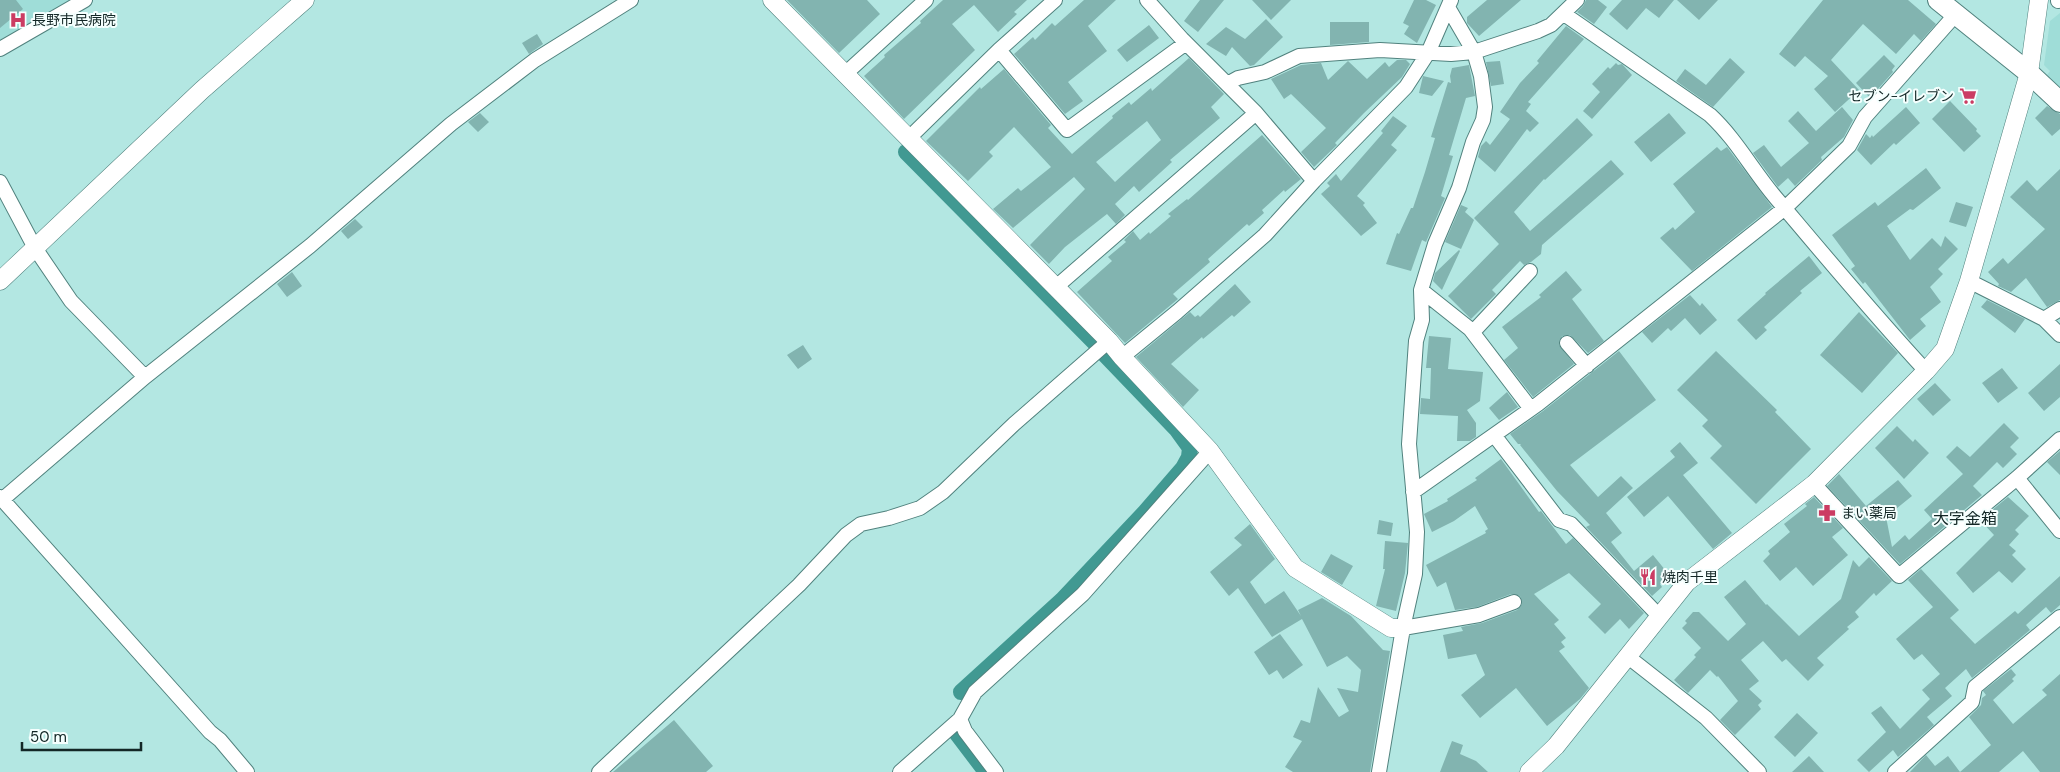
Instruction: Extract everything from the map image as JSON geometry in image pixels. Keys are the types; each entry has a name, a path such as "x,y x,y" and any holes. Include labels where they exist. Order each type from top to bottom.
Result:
{"main road":[{"path":"1938,0 2029,73 2060,102"}],"street":[{"path":"0,49 85,0"},
{"path":"0,281 202,90 304,0"},
{"path":"247,772 1,498 145,377 302,252 451,124 535,60 631,0"},
{"path":"772,0 1109,341 1122,358 1210,451 1295,568 1391,628 1403,628 1479,615 1514,602"},
{"path":"845,74 926,0"},
{"path":"909,138 999,50 1055,0"},
{"path":"1147,0 1186,43 1256,113 1314,181"},
{"path":"1228,83 1238,78 1265,72 1299,56 1380,50 1451,54 1474,52 1551,25 1577,0"},
{"path":"1529,772 1556,746 1687,582 1814,484 1926,371 1944,349 1969,281 2029,73 2037,18 2050,0"},
{"path":"1379,772 1403,628 1415,574 1417,532 1410,444 1416,341 1422,320 1421,290 1435,244 1483,120 1485,107 1481,76 1474,52 1450,5"},
{"path":"1122,358 1265,234 1406,86 1428,53 1450,5"},
{"path":"1564,14 1710,115 1724,128 1785,208 1926,371"},
{"path":"1413,492 1531,409 1785,208 1849,146 1866,117 1956,14"},
{"path":"999,50 1067,130 1186,43"},
{"path":"1056,288 1256,113"},
{"path":"0,182 35,248 71,301 145,377"},
{"path":"1473,332 1530,271"},
{"path":"1969,281 2044,319 2060,335"},
{"path":"1421,290 1473,332 1531,409"},
{"path":"2044,319 2060,309"},
{"path":"599,772 799,585 846,535 861,524 889,518 920,508 943,492 1014,424 1109,341"},
{"path":"1567,343 1586,366"},
{"path":"1494,435 1559,520 1571,524 1659,616"},
{"path":"1814,484 1899,576 2060,439"},
{"path":"900,772 960,719 975,692 1084,594 1210,451"},
{"path":"2016,478 2060,531"},
{"path":"1895,772 1972,702 1975,687 2060,617"},
{"path":"1627,656 1706,718 1759,772"},
{"path":"960,719 965,731 996,772"}],"shaded area":[{"name":"長野市民病院","path":"0,0 71,0 0,40"},
{"path":"2060,13 2060,88 2047,75 2050,71 2044,65 2050,21"}],"building":[{"path":"0,0 16,0 23,9 0,28"},
{"path":"787,0 867,0 880,14 839,53"},
{"path":"943,0 1027,0 1014,12 1017,14 998,32 974,5 952,24 975,50 904,119 864,76"},
{"path":"1084,0 1116,0 1088,26 1107,51 1068,82 1083,101 1065,114 1014,54 1033,37 1035,40 1052,23 1055,26"},
{"path":"1200,0 1224,0 1198,32 1184,21"},
{"path":"1252,0 1291,0 1271,20"},
{"path":"1414,0 1426,0 1436,5 1417,43 1404,34 1409,26 1403,23"},
{"path":"1487,0 1521,0 1479,36 1467,23 1467,17"},
{"path":"1586,0 1598,0 1607,7 1594,24 1577,12"},
{"path":"1622,0 1674,0 1659,18 1646,8 1627,30 1609,14"},
{"path":"1677,0 1718,0 1699,20"},
{"path":"1823,0 1908,0 1936,24 1921,41 1914,34 1896,54 1863,24 1831,60 1859,90 1835,112 1814,89 1828,76 1805,56 1795,67 1779,54"},
{"path":"1266,19 1283,37 1254,65 1250,66 1232,47 1226,56 1206,44 1226,27 1245,39"},
{"path":"1330,22 1369,22 1369,42 1330,45"},
{"path":"1149,25 1159,38 1127,62 1117,50"},
{"path":"1566,26 1584,39 1528,102 1531,104 1526,111 1539,123 1530,132 1527,129 1495,172 1478,157 1481,146 1486,141 1490,145 1510,119 1500,112 1520,83 1539,63 1537,61"},
{"path":"537,34 543,44 529,54 522,43"},
{"path":"1884,55 1895,66 1892,70 1893,72 1870,98 1856,83"},
{"path":"1189,58 1224,94 1211,107 1220,118 1170,160 1172,162 1139,192 1134,186 1115,204 1125,215 1116,224 1107,214 1065,247 1049,264 1030,245 1085,189 1074,177 1013,228 993,209 1018,188 1021,191 1051,167 1014,127 989,152 993,156 968,181 926,141 980,87 981,89 1004,69 1051,125 1048,128 1072,154 1129,102 1131,105 1151,88 1152,91","holes":["1147,121 1161,140 1115,182 1096,162"]},
{"path":"1730,58 1745,72 1713,107 1676,81 1685,69 1706,85"},
{"path":"1397,60 1406,60 1410,64 1402,77 1364,113 1335,143 1337,145 1314,167 1301,152 1326,128 1291,94 1284,99 1271,79 1301,65 1321,63 1328,80 1348,61 1367,79 1385,62 1389,67"},
{"path":"1500,61 1504,84 1491,86 1486,62"},
{"path":"1616,63 1618,65 1622,64 1632,75 1592,119 1583,111 1600,92 1592,84 1608,67 1610,69"},
{"path":"1469,65 1475,96 1466,98 1449,155 1453,156 1441,196 1445,198 1426,242 1422,240 1411,271 1386,264 1397,233 1399,234 1411,208 1413,208 1435,138 1431,137 1448,82 1451,83 1452,68"},
{"path":"1423,76 1444,81 1432,96 1419,93"},
{"path":"1950,101 1977,129 1976,131 1981,136 1964,152 1932,119"},
{"path":"2047,106 2060,114 2060,129 2052,136 2035,118"},
{"path":"1842,107 1853,120 1844,137 1821,157 1822,160 1795,186 1788,178 1778,187 1753,153 1764,145 1781,167 1809,143 1788,121 1798,111 1816,131"},
{"path":"1906,107 1920,123 1896,145 1894,143 1871,165 1857,150 1866,134 1870,138 1872,135 1873,137"},
{"path":"480,113 489,122 478,132 468,122"},
{"path":"1669,113 1686,133 1651,162 1634,142"},
{"path":"1393,116 1407,126 1391,145 1397,150 1357,196 1365,203 1363,205 1377,223 1361,236 1321,194 1330,186 1327,183 1336,174 1341,181 1383,133 1381,131"},
{"path":"1577,118 1593,135 1544,179 1514,212 1530,231 1611,160 1624,174 1542,245 1541,254 1524,265 1520,261 1492,290 1496,294 1471,319 1448,296 1499,244 1474,218"},
{"path":"1262,135 1301,179 1285,192 1284,190 1262,210 1264,213 1249,226 1247,224 1208,259 1210,262 1173,294 1178,299 1125,343 1077,292 1112,261 1108,257 1126,242 1124,240 1133,231 1140,240 1149,232 1150,234 1171,216 1168,214 1188,200"},
{"path":"1717,147 1721,151 1727,147 1772,207 1692,271 1660,238 1673,227 1675,230 1695,212 1673,184"},
{"path":"1926,168 1941,188 1913,210 1910,209 1887,226 1910,260 1932,238 1941,247 1945,236 1958,249 1938,269 1943,274 1930,287 1941,302 1920,319 1926,326 1910,340 1865,282 1863,284 1851,269 1855,266 1832,235 1875,202 1878,206"},
{"path":"2060,169 2060,300 2047,307 2026,278 2011,292 1998,286 1999,284 1988,272 2003,258 2008,264 2045,229 2010,197 2027,180 2037,191"},
{"path":"1956,202 1973,207 1966,227 1949,222"},
{"path":"1461,205 1468,208 1465,212 1474,220 1461,249 1445,242"},
{"path":"355,219 363,227 348,239 341,231"},
{"path":"1459,250 1442,290 1433,281 1435,273"},
{"path":"1809,256 1822,273 1800,291 1802,293 1764,327 1767,330 1756,340 1737,320 1765,293"},
{"path":"1566,271 1582,290 1572,299 1604,341 1588,353 1570,335 1562,336 1559,345 1574,364 1533,397 1504,360 1518,348 1502,327 1541,297 1539,295"},
{"path":"292,272 302,286 287,297 277,284"},
{"path":"1235,284 1251,302 1234,317 1232,315 1203,339 1202,337 1171,364 1199,390 1183,407 1136,357 1190,312 1195,317 1198,315 1200,317"},
{"path":"1690,295 1700,306 1702,303 1717,320 1700,335 1685,318 1671,331 1668,328 1652,343 1642,332"},
{"path":"1987,300 2025,319 2015,333 1981,307"},
{"path":"1859,312 1898,353 1862,393 1820,355"},
{"path":"1429,336 1451,338 1448,369 1483,372 1480,401 1467,410 1476,423 1476,437 1470,441 1457,441 1458,416 1420,414 1421,398 1430,399 1431,368 1426,368"},
{"path":"803,345 812,359 798,369 787,355"},
{"path":"1619,351 1656,400 1570,465 1598,497 1621,476 1633,488 1606,513 1622,533 1611,542 1634,571 1653,555 1670,576 1660,584 1662,587 1652,596 1586,527 1590,525 1557,491 1521,444 1518,444 1510,434 1543,411"},
{"path":"1716,351 1777,410 1775,412 1811,449 1756,504 1710,458 1722,446 1702,426 1708,420 1677,390"},
{"path":"2060,364 2060,397 2044,411 2028,393"},
{"path":"2002,368 2018,388 1998,403 1982,383"},
{"path":"1935,383 1951,400 1933,416 1917,399"},
{"path":"1507,392 1518,407 1499,420 1489,408"},
{"path":"2004,423 2019,438 2010,447 2017,454 2003,468 1997,462 1973,486 1982,495 1900,564 1827,486 1839,474 1866,506 1898,480 1912,496 1886,517 1892,547 1905,535 1909,540 1932,519 1924,510 1963,474 1946,457 1957,446 1970,457"},
{"path":"1897,426 1913,442 1915,439 1929,453 1904,479 1875,448"},
{"path":"1680,442 1698,463 1683,475 1732,533 1713,549 1668,496 1644,517 1627,497 1675,457 1670,451"},
{"path":"2060,451 2060,475 2047,462"},
{"path":"1501,459 1539,512 1541,511 1566,544 1573,538 1644,613 1629,629 1620,619 1605,634 1588,617 1601,604 1569,573 1534,594 1559,620 1554,624 1566,638 1561,642 1565,647 1559,651 1589,688 1580,699 1547,726 1516,688 1480,718 1461,695 1485,675 1476,654 1448,659 1443,635 1463,631 1461,627 1482,623 1517,610 1522,604 1520,596 1511,594 1477,607 1455,610 1446,582 1437,587 1426,565 1486,533 1485,531 1488,529 1475,506 1454,521 1432,532 1424,514 1448,501 1447,499 1477,480 1475,478"},
{"path":"1814,497 1843,528 1832,537 1848,555 1813,586 1796,567 1780,581 1763,561 1770,554 1768,551 1790,532 1784,524 1807,506 1805,504"},
{"path":"2008,497 2029,516 2015,530 2019,534 2009,545 2016,551 2012,555 2026,569 2012,583 1999,571 1973,593 1956,573 1994,535 1980,520"},
{"path":"1379,520 1393,523 1391,536 1377,534"},
{"path":"1250,524 1275,559 1250,582 1265,604 1284,591 1301,616 1298,610 1322,598 1351,616 1383,650 1390,651 1370,772 1293,772 1285,767 1302,741 1293,737 1301,720 1310,723 1318,687 1339,717 1349,711 1337,688 1358,692 1361,670 1347,656 1327,667 1302,619 1272,637 1238,588 1229,596 1210,572 1242,545 1234,538"},
{"path":"1385,541 1408,543 1405,573 1396,611 1376,606 1385,569 1383,569"},
{"path":"1331,554 1353,566 1342,585 1321,572"},
{"path":"1869,557 1892,581 1876,596 1874,593 1855,612 1859,617 1847,627 1849,629 1817,658 1824,665 1808,681 1786,659 1782,662 1763,641 1741,660 1759,681 1749,689 1762,701 1758,705 1761,709 1735,735 1720,720 1738,701 1718,676 1710,670 1688,693 1674,680 1696,657 1694,655 1701,648 1682,628 1693,612 1699,612 1728,641 1746,624 1724,597 1745,580 1766,605 1799,636 1841,599 1853,560 1859,567"},
{"path":"1921,569 1959,610 1950,618 1975,644 2015,611 2018,614 2060,576 2060,605 2051,613 2046,607 2026,625 2030,630 1972,678 1966,669 1945,688 1952,696 1927,717 1934,725 1898,757 1893,750 1869,772 1857,760 1886,732 1871,713 1881,706 1900,729 1930,699 1922,690 1940,674 1922,654 1914,660 1896,639 1933,607 1908,580"},
{"path":"1280,634 1303,665 1283,679 1277,670 1269,675 1254,652"},
{"path":"2011,669 2016,675 2012,679 2014,681 1993,700 2013,724 2047,695 2042,690 2060,674 2060,772 2040,772 2023,751 1999,772 1960,772 1991,745 1969,717 1981,705 1982,698 1986,695 1983,691"},
{"path":"1797,713 1818,733 1795,757 1774,737"},
{"path":"674,720 713,766 706,772 613,772"},
{"path":"1452,741 1463,745 1460,754 1476,761 1488,772 1440,772"},
{"path":"1926,755 1935,766 1948,756 1960,772 1910,772"},
{"path":"1809,756 1824,772 1792,772"}],"waterway":[{"path":"906,152 1094,342"},
{"path":"961,692 1062,600 1145,512 1183,468 1189,457 1190,448 1177,430 1105,355"},
{"path":"954,730 986,772"}],"place":[{"name":"長野市民病院","path":"18,20"},
{"name":"セブン-イレブン","path":"1968,96"},
{"name":"まい薬局","path":"1827,513"},
{"name":"焼肉千里","path":"1648,577"}],"district":[{"name":"大字金箱","path":"1965,518"}]}
